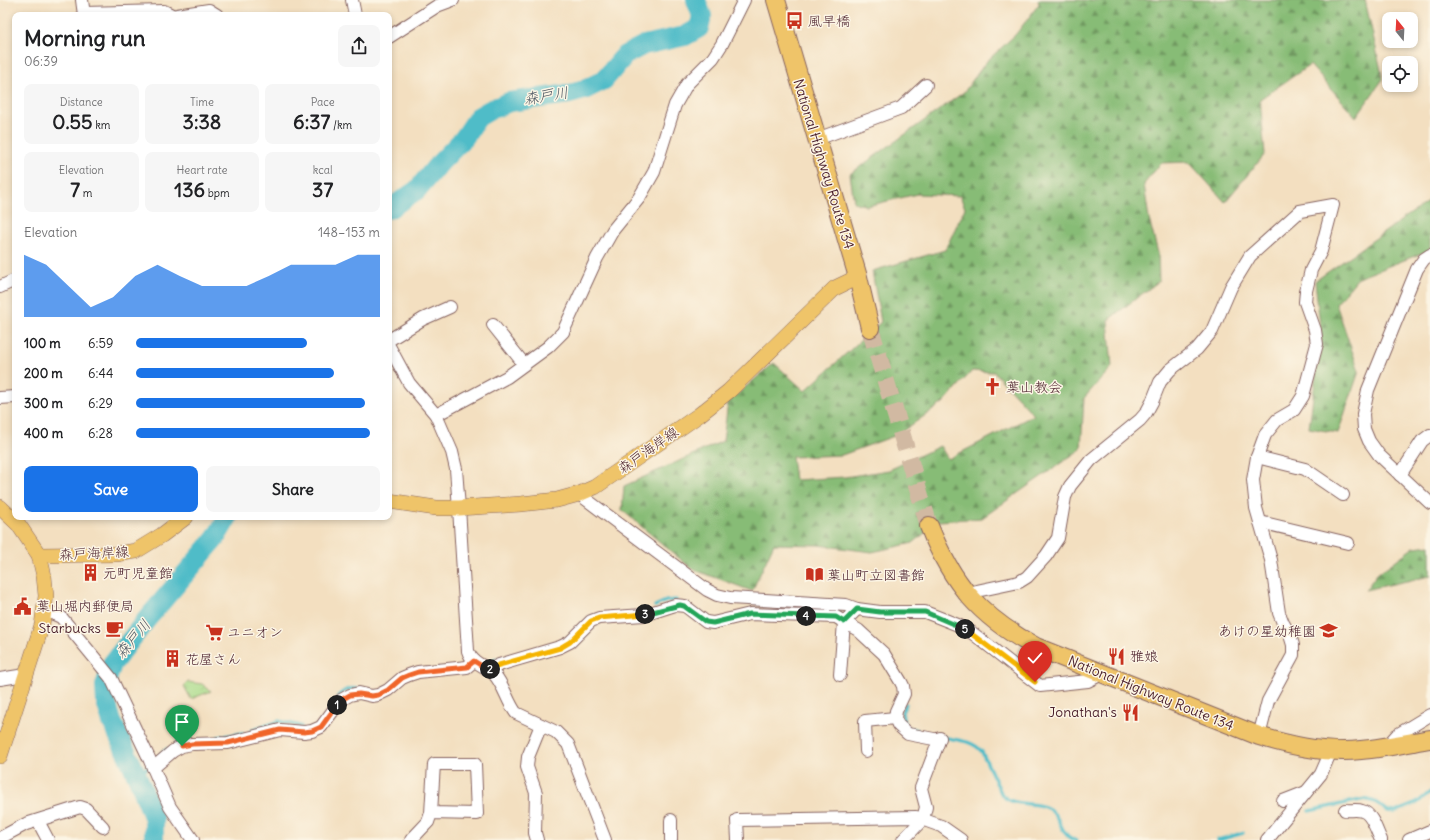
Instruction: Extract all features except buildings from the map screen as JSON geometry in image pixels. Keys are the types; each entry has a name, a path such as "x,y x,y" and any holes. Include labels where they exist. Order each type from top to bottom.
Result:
{"highway":[{"name":"National Highway Route 134","path":"776,0 858,277 870,328"},
{"name":"National Highway Route 134","path":"929,526 946,563 956,580 967,593 990,617 1013,634 1036,647 1259,736 1281,743 1331,751 1360,751 1430,739"}],"main road":[{"name":"森戸海岸線","path":"392,501 436,508 459,508 556,500 579,494 595,487 717,401 835,288 858,277"},
{"name":"森戸海岸線","path":"0,507 12,518"},
{"name":"森戸海岸線","path":"0,756 42,625 45,610 45,585 40,555 14,520"},
{"name":"森戸海岸線","path":"40,555 118,554 136,551 162,535 182,520"}],"street":[{"path":"82,0 84,12"},
{"path":"352,0 354,12"},
{"path":"392,35 437,6 453,0"},
{"path":"436,415 507,377 548,347 563,332 596,258 613,230 639,198 654,172 675,105 686,84 714,58 744,0"},
{"path":"196,12 209,10 212,12"},
{"path":"137,12 166,12"},
{"path":"817,139 901,108 926,85"},
{"path":"967,593 1019,582 1027,577 1046,556 1058,538 1065,497 1070,486 1091,460 1140,420 1152,402 1160,382 1170,370 1197,349 1212,331 1231,287 1250,256 1300,211 1333,205 1321,251 1311,270 1306,291 1306,302 1315,330 1317,344 1303,396 1294,410 1277,420 1265,435 1257,457 1253,480 1256,508 1271,560 1279,613 1294,645 1293,655 1268,701 1259,736"},
{"path":"1430,255 1424,259 1417,269 1368,390 1362,414 1364,429 1369,441 1379,455 1430,503"},
{"path":"0,287 12,281"},
{"path":"392,338 423,319 450,307"},
{"path":"493,325 524,364"},
{"path":"392,352 409,383 436,415 452,452 456,469 468,651 474,661 498,679 516,713 556,732 568,744 605,840"},
{"path":"0,398 12,397"},
{"path":"1400,475 1422,441 1430,435"},
{"path":"1257,457 1305,470 1343,495"},
{"path":"579,494 707,590 717,595 730,598 846,605 856,610 880,612 925,612 958,625 970,632 1040,686 1088,681 1102,674"},
{"path":"1260,522 1348,543"},
{"path":"488,670 499,665 560,648 570,642 586,626 595,620 644,615 675,605 684,606 706,622 713,623 750,614 836,617 858,630 884,654 901,682 904,694 896,711 895,718 901,729 908,734 939,739 921,788 926,807 923,819 903,840"},
{"path":"45,610 61,617 110,677 170,807 192,840"},
{"path":"840,675 845,621 856,610"},
{"path":"151,764 173,751 187,745 228,743 280,730 304,732 312,731 321,727 341,700 350,695 378,695 388,690 402,678 409,675 418,672 467,667 474,661"},
{"path":"0,679 26,675"},
{"path":"1387,746 1397,735 1430,715"},
{"path":"866,751 865,721 895,718"},
{"path":"537,840 535,833 536,793 527,767 528,757 541,725"},
{"path":"1267,840 1308,792 1321,774 1331,751"},
{"path":"413,839 428,822 431,812 434,764 475,764 477,814 431,812"},
{"path":"1283,801 1308,792"},
{"path":"0,838 26,824 80,807 86,809 103,827"},
{"path":"1345,810 1361,810 1369,816 1381,840"},
{"path":"738,840 737,820 826,817 916,817 941,826 961,840"},
{"path":"671,820 671,840"},
{"path":"38,821 48,840"},
{"path":"1409,840 1430,831"}],"green space":[{"path":"1038,0 1365,0 1382,80 1356,117 1310,65 1260,99 1265,154 1225,202 1189,162 1161,163 1144,184 1149,219 1158,253 1159,281 1108,320 1112,367 1084,398 1081,449 982,518 939,521 913,543 872,552 818,545 774,544 752,591 692,569 622,510 624,486 723,441 728,402 774,363 805,391 881,322 872,271 945,250 965,208 960,196 917,194 867,206 854,202 850,174 964,92 986,62 1016,34 1039,4","holes":["972,371 994,372 1034,415 948,459 940,446 889,470 845,477 795,480 792,457 842,455 897,435 943,403"]},
{"path":"1430,200 1430,250 1358,278 1336,304 1359,371 1338,433 1309,428 1321,334 1315,281"},
{"path":"1430,545 1430,576 1365,590 1377,574 1414,547"},
{"path":"188,682 202,684 211,691 191,699 184,686"}],"waterway":[{"name":"森戸川","path":"392,207 417,190 435,168 464,138 478,117 509,102 570,94 584,90 604,80 625,55 644,45 685,36 699,28 702,16 696,0"},
{"name":"森戸川","path":"154,840 154,819 138,778 112,722 106,702 105,686 112,664 147,619 215,539 226,520"},
{"path":"655,606 666,601 676,600"},
{"path":"489,661 501,659"},
{"path":"338,696 347,690 357,689"},
{"path":"906,704 902,712 904,724 908,728 917,730"},
{"path":"251,731 279,721 301,726"},
{"path":"218,737 243,733"},
{"path":"942,737 964,741 978,748 982,752 1002,795 1007,799 1019,803 1043,806 1049,809 1056,817 1067,835 1076,840"},
{"path":"177,742 183,739 190,739"},
{"path":"153,761 167,749"},
{"path":"138,778 149,765"},
{"path":"1309,811 1365,799 1375,802 1388,811 1395,812 1417,803 1430,792"},
{"path":"1218,840 1243,833"}],"tunnel":[{"path":"870,328 929,526"}],"place":[{"name":"風早橋","path":"795,21"},
{"name":"葉山教会","path":"993,387"},
{"name":"元町児童館","path":"90,573"},
{"name":"葉山町立図書館","path":"814,575"},
{"name":"葉山堀内郵便局","path":"23,606"},
{"name":"Starbucks","path":"114,628"},
{"name":"あけの星幼稚園","path":"1329,631"},
{"name":"ユニオン","path":"214,632"},
{"name":"雅娘","path":"1117,656"},
{"name":"花屋さん","path":"172,659"},
{"name":"Jonathan's","path":"1130,712"}],"route":[{"path":"182,746 192,744 228,743 280,730 304,732 312,731 321,727 341,700 350,695 378,695 388,690 402,678 409,675 418,672 458,669 467,667 474,661 488,670 499,665 560,648 570,642 591,621 599,618 644,615 675,605 684,606 706,622 713,623 750,614 836,617 844,622 857,609 898,613 915,611 925,612 958,625 970,632 1035,682"}]}
